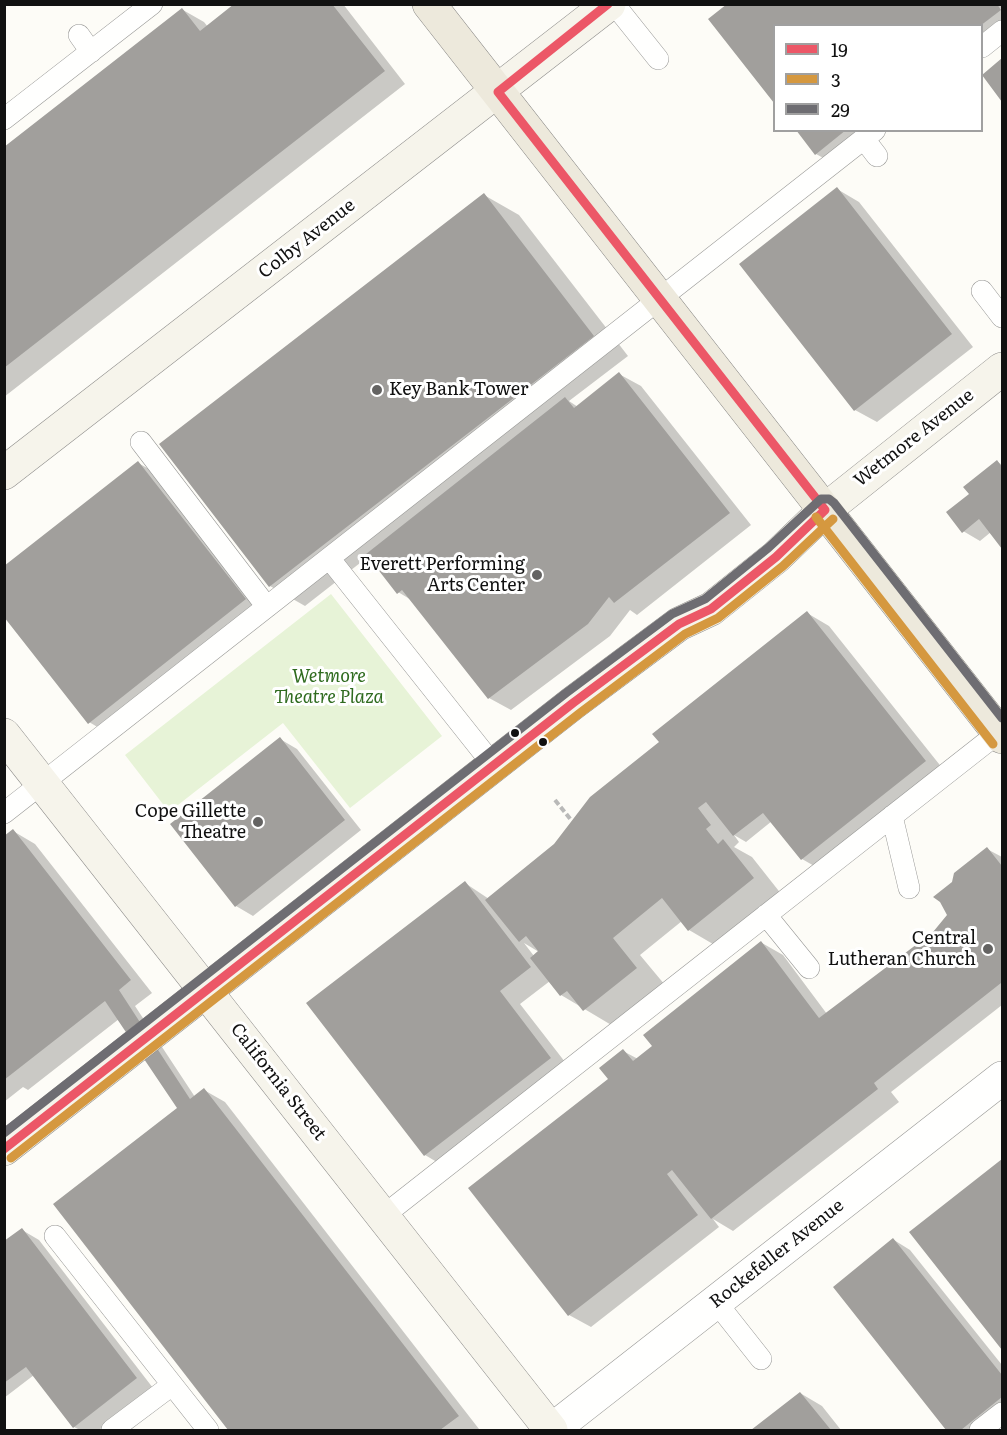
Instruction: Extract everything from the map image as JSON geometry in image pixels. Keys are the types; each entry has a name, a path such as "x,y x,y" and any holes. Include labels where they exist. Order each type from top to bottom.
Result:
{"main road":[{"path":"429,4 1001,733"}],"street":[{"name":"Colby Avenue","path":"4,473 609,4"},
{"name":"Wetmore Avenue","path":"4,1149 679,624 711,609 776,557 825,510 1002,369"},
{"name":"California Street","path":"4,735 551,1431"},
{"name":"Rockefeller Avenue","path":"551,1431 1002,1078"}],"lane":[{"path":"4,119 85,43 152,4"},
{"path":"614,4 658,59"},
{"path":"983,45 1002,31"},
{"path":"4,813 659,298 769,202 869,135 877,156"},
{"path":"982,291 1002,317"},
{"path":"141,442 267,607"},
{"path":"330,558 494,766"},
{"path":"383,1216 1001,733"},
{"path":"892,816 909,888"},
{"path":"766,915 808,968"},
{"path":"55,1236 208,1431"},
{"path":"716,1302 760,1359"},
{"path":"112,1431 172,1386"},
{"path":"980,1431 1002,1413"}],"path":[{"path":"555,800 572,821"}],"green space":[{"name":"Wetmore Theatre Plaza","path":"331,594 442,736 350,808 283,723 169,812 125,755"}],"building":[{"path":"234,4 332,4 385,71 4,368 4,147 182,8 200,31"},
{"path":"727,4 997,4 1001,10 983,24 773,24 773,102 708,19"},
{"path":"1002,58 1002,102 983,76"},
{"path":"798,132 844,132 815,155"},
{"path":"837,187 952,334 854,411 739,264"},
{"name":"Key Bank Tower","path":"484,193 594,336 269,587 159,444"},
{"path":"619,372 730,513 614,603 609,597 588,624 488,699 402,590 397,594 366,554 565,397 574,408"},
{"path":"997,460 1002,467 1002,549 979,519 962,533 946,512 969,494 963,487"},
{"path":"138,461 246,599 88,724 4,617 4,566"},
{"path":"807,611 926,761 801,860 763,813 733,836 706,802 698,808 711,825 706,829 718,844 723,839 754,878 688,931 662,898 613,938 637,968 583,1011 567,991 560,996 530,958 538,951 526,936 519,942 485,900 554,844 590,797 659,742 652,734"},
{"name":"Cope Gillette Theatre","path":"280,737 345,820 235,907 170,824"},
{"path":"13,829 131,980 119,990 190,1099 204,1088 459,1416 440,1430 228,1430 53,1204 177,1108 105,1001 4,1080 4,836"},
{"path":"987,847 1002,866 1002,985 1001,983 874,1083 878,1089 711,1219 672,1170 667,1174 698,1215 568,1316 468,1188 608,1079 599,1068 623,1049 633,1061 652,1046 643,1035 761,941 819,1018 933,932 947,915 940,902 933,897 952,882 954,873"},
{"path":"465,881 531,967 500,991 551,1058 424,1156 306,1003"},
{"path":"1002,1159 1002,1350 909,1232"},
{"path":"22,1228 137,1378 73,1428 26,1367 4,1383 4,1241"},
{"path":"893,1238 1002,1375 1002,1397 961,1430 946,1430 833,1287"},
{"path":"800,1392 831,1430 751,1430"}],"transit line":[{"name":"19","path":"498,92 608,4"},
{"name":"19","path":"498,92 825,510"},
{"name":"29","path":"4,1133 566,693 672,614 705,599 768,548 821,499 829,499 834,503 1002,718"},
{"name":"19","path":"4,1149 573,703 679,624 711,609 776,557 825,510"},
{"name":"3","path":"816,517 993,744"},
{"name":"3","path":"11,1158 580,713 685,634 718,618 783,566 833,519"}],"place":[{"name":"Key Bank Tower","path":"377,390"},
{"name":"Everett Performing Arts Center","path":"537,575"},
{"name":"Cope Gillette Theatre","path":"258,822"},
{"name":"Central Lutheran Church","path":"988,949"}]}
